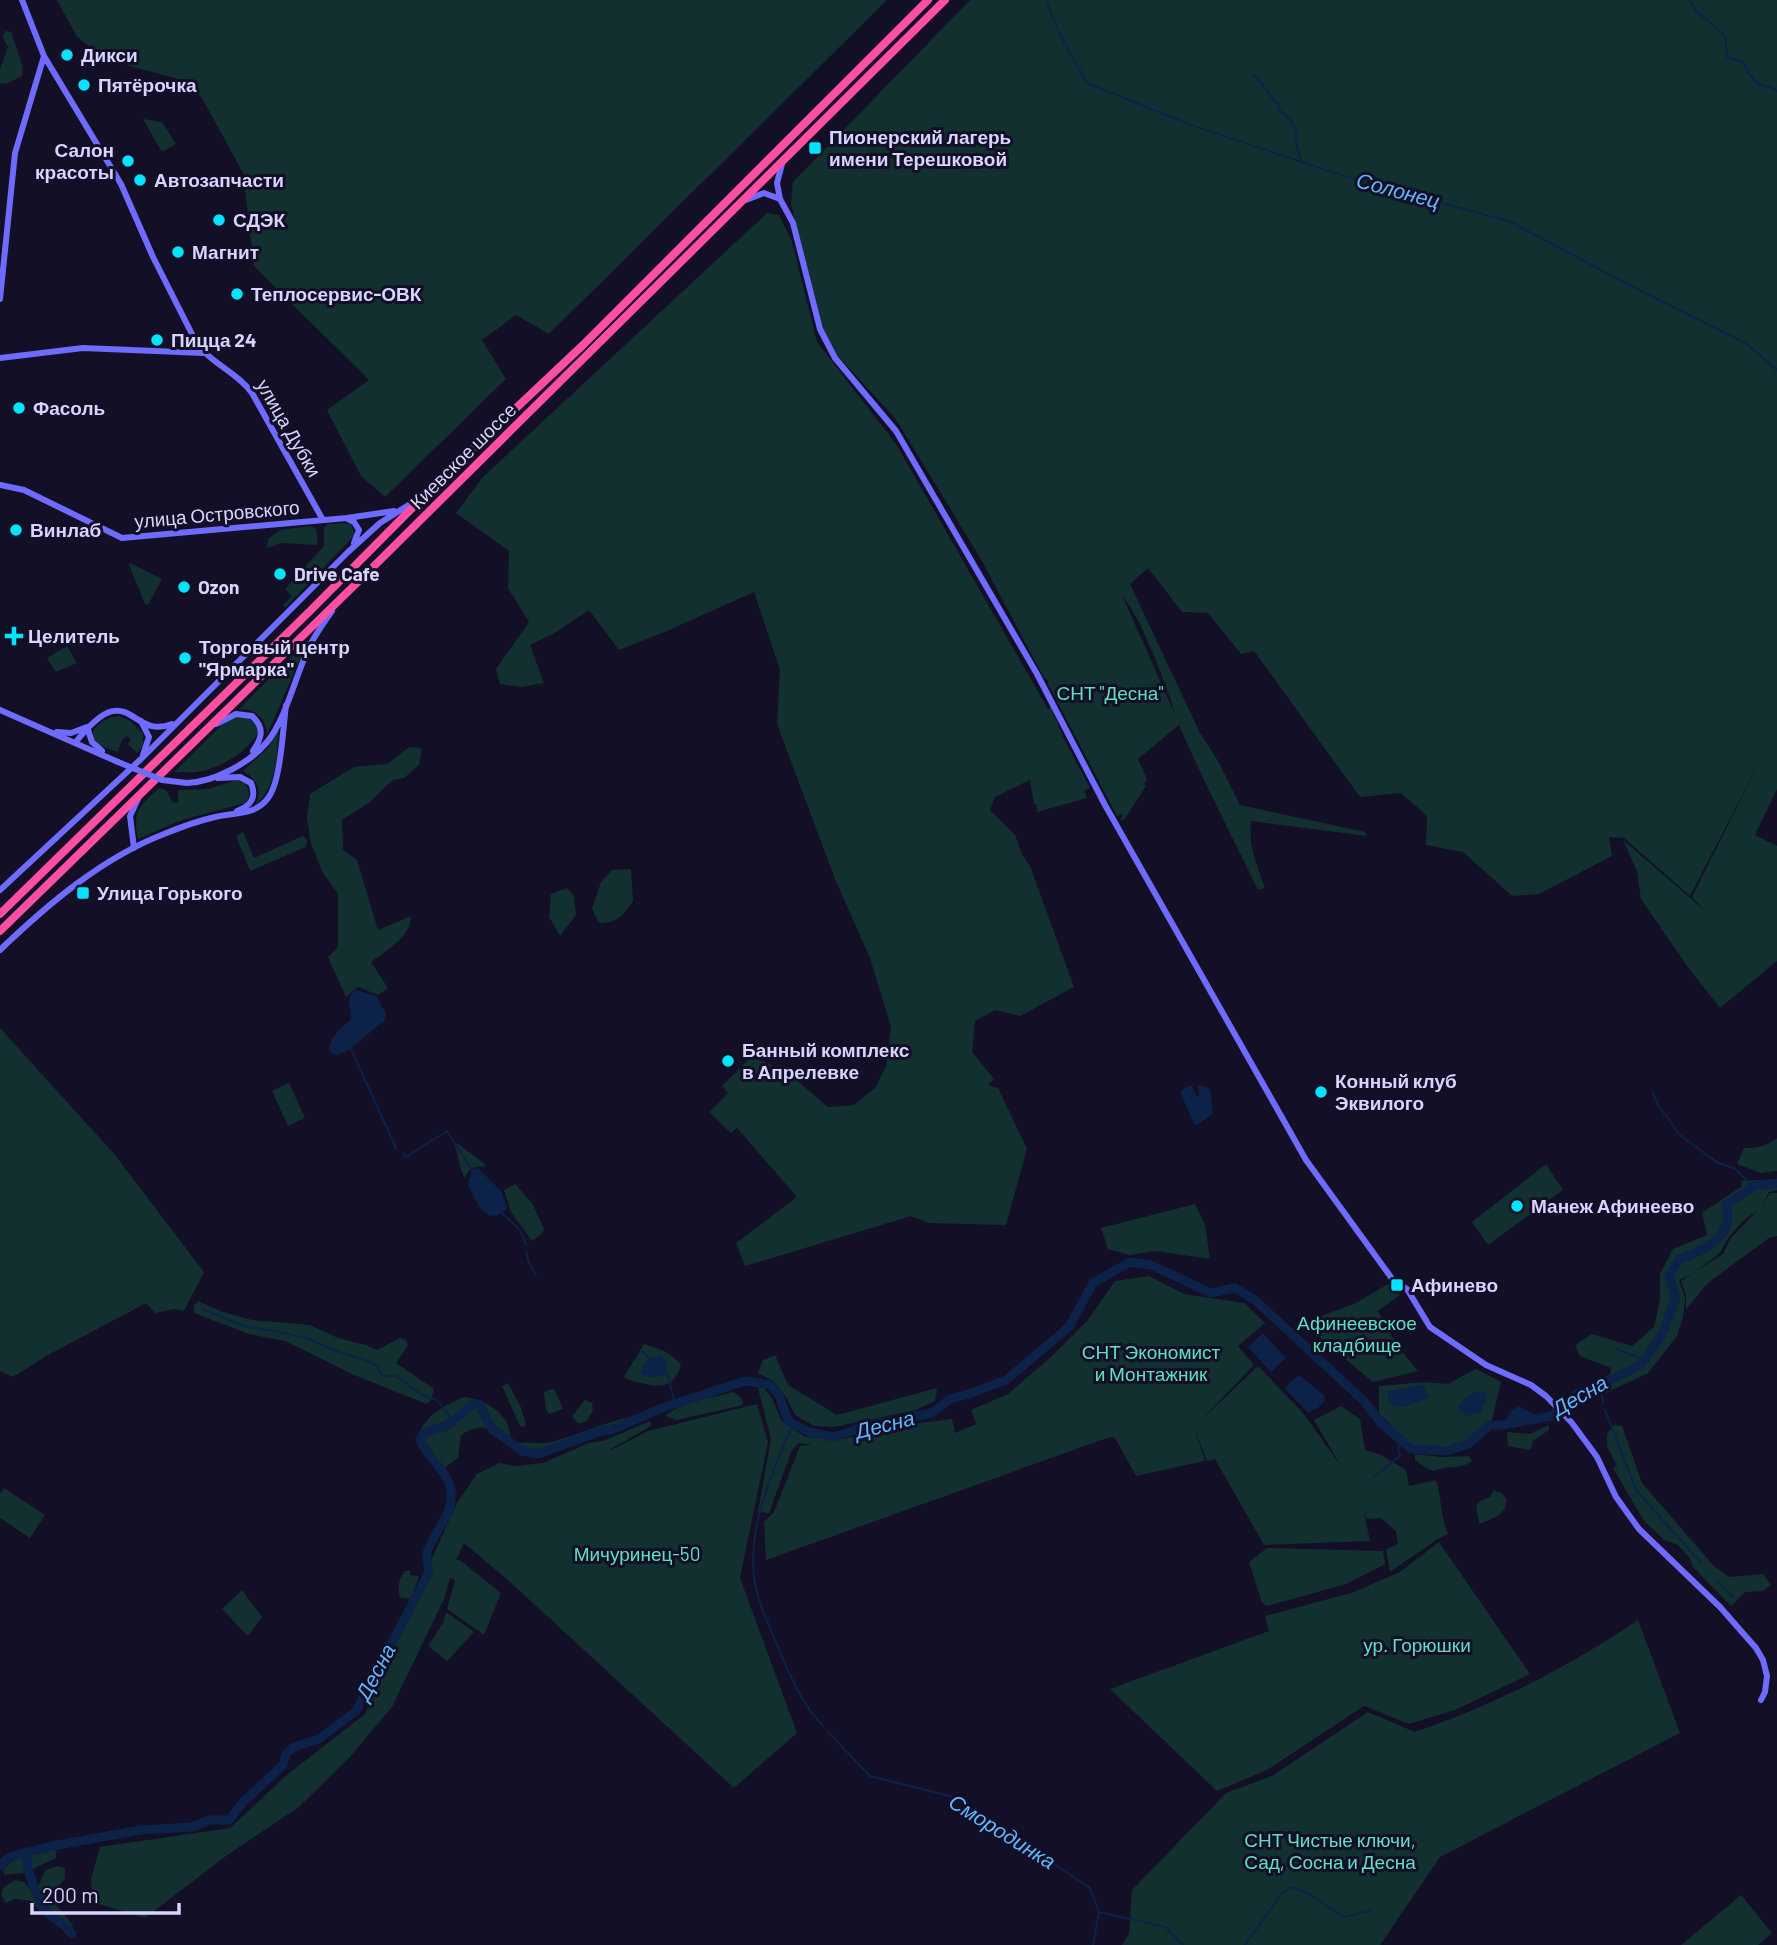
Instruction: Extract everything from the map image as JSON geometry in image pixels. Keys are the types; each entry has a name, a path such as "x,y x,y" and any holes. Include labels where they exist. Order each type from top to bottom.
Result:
{"highway":[{"name":"Киевское шоссе","path":"0,914 441,480 583,345 928,0"},
{"name":"Киевское шоссе","path":"0,932 340,600 945,0"}],"street":[{"name":"улица Дубки","path":"22,0 44,56 121,184 153,257 203,353 241,379 253,393 323,520"},
{"path":"0,299 15,153 44,56"},
{"path":"784,159 777,179 780,199 793,223 820,330 835,358 896,430 1037,674 1105,805 1317,1177 1393,1280 1407,1289 1430,1327 1486,1365 1531,1385 1546,1396 1572,1423 1597,1457 1616,1497 1639,1529 1720,1607 1756,1648 1763,1660 1767,1676 1761,1700"},
{"path":"741,202 764,193 780,199"},
{"path":"0,358 83,348 203,353"},
{"path":"0,890 141,760 348,552 380,523 441,480"},
{"name":"улица Островского","path":"0,485 36,496 122,538 323,520"},
{"path":"323,520 400,510"},
{"path":"346,518 355,522 359,530 358,537 348,552"},
{"path":"212,778 249,757 268,742 310,645 340,600"},
{"path":"0,950 101,867 134,848 182,827 248,812 268,799 276,782 286,705"},
{"path":"0,710 162,780 187,783 212,778 240,777 249,780 254,794 250,804 230,814"},
{"path":"75,743 100,715 114,710 160,727 177,722"},
{"path":"206,732 230,716 252,716 260,725 261,736 249,757"},
{"path":"141,721 148,732 149,741 141,760"},
{"path":"48,730 71,733 88,727"},
{"path":"88,727 93,744 118,762"},
{"path":"134,848 130,816 142,792"},
{"path":"0,897 12,878"}],"green space":[{"path":"57,0 887,0 549,334 516,315 482,340 506,379 385,497 361,476 327,410 369,380 254,266 243,173 202,98 182,80 107,60 77,37"},
{"name":"СНТ \"Десна\"","path":"970,0 1777,0 1777,789 1755,835 1777,846 1777,961 1720,1008 1641,899 1637,871 1623,840 1704,910 1692,897 1761,759 1690,896 1624,838 1609,837 1612,856 1539,894 1512,896 1463,852 1426,845 1427,816 1401,793 1360,797 1254,651 1241,654 1208,613 1182,612 1148,568 1130,584 1200,733 1218,761 1240,805 1365,832 1367,836 1251,821 1252,847 1265,888 1258,890 1179,725 1138,759 1147,779 1144,784 1146,786 1124,820 1120,820 1123,814 1117,816 1048,680 1044,678 982,561 895,418 837,355 823,329 791,204 793,182","holes":["1123,597 1153,654 1176,717"]},
{"path":"6,31 11,32 23,68 22,76 6,84 0,83 0,69 8,47 2,36"},
{"path":"143,119 162,122 176,144 162,152"},
{"path":"767,213 779,215 792,242 817,342 896,444 1048,709 1051,707 1063,737 1090,788 1084,790 1087,798 1037,812 1030,780 995,797 990,810 1015,835 1030,866 1074,987 1020,1016 995,1010 975,1021 972,1052 994,1079 988,1085 998,1088 1027,1149 1006,1225 929,1223 911,1216 745,1266 736,1243 797,1197 737,1128 731,1133 709,1112 728,1093 722,1086 750,1058 782,1070 828,1107 854,1105 875,1088 886,1066 891,1027 870,958 835,879 777,724 780,670 754,592 619,650 589,610 553,634 530,645 544,683 521,687 500,684 496,669 529,622 508,588 509,551 456,513 483,477"},
{"path":"351,524 355,535 285,608 283,605 292,596 285,589 324,546 324,527"},
{"path":"311,526 316,529 318,545 282,543 267,548 268,539 280,530"},
{"path":"130,563 162,579 148,605 145,604"},
{"path":"308,640 267,735 265,724 259,716 239,709"},
{"path":"67,646 77,663 56,672 47,658"},
{"path":"118,716 129,720 143,733 143,746 137,753 128,744 131,740 127,736 122,740 118,752 101,746 93,737 99,724"},
{"path":"237,717 249,718 259,732 240,753 206,770 174,772 225,722"},
{"path":"279,728 272,780 263,798 255,806 257,786 243,771 267,749"},
{"path":"409,747 422,748 419,765 404,778 393,780 370,802 342,820 343,850 357,860 378,930 411,916 410,924 402,937 371,962 388,988 378,995 358,987 346,997 328,957 338,947 338,894 323,873 311,844 307,818 310,794 354,767 387,764"},
{"path":"236,780 244,783 248,789 249,796 245,803 182,820 138,839 136,822 139,810 159,788 166,790 172,802 178,803 178,790 208,789"},
{"path":"243,832 254,858 303,836 307,840 306,847 250,871 236,836"},
{"path":"631,869 633,901 619,918 599,923 592,909 601,882 612,870"},
{"path":"567,888 574,896 576,915 560,936 549,917 551,894"},
{"path":"0,1028 115,1155 204,1272 184,1311 174,1309 155,1313 146,1303 48,1355 13,1377 0,1371"},
{"path":"289,1083 305,1118 288,1126 272,1091"},
{"path":"1777,1138 1777,1171 1761,1173 1737,1164 1744,1148 1762,1146"},
{"path":"457,1143 485,1164 484,1167 472,1168 465,1178 455,1147"},
{"name":"Манеж Афинеево","path":"1546,1164 1563,1190 1488,1245 1472,1222"},
{"path":"1777,1179 1777,1190 1769,1192 1762,1206 1770,1193 1777,1193 1777,1236 1769,1238 1709,1282 1686,1309 1686,1296 1681,1281 1692,1274 1679,1280 1685,1298 1677,1336 1648,1373 1606,1393 1597,1381 1610,1374 1611,1368 1580,1356 1575,1345 1592,1334 1632,1346 1654,1327 1660,1300 1660,1274 1673,1249 1707,1235 1702,1213 1742,1186 1741,1181","holes":["1757,1211 1730,1239 1723,1254 1697,1271 1720,1253 1729,1237 1744,1220"]},
{"path":"515,1184 532,1203 544,1229 542,1234 532,1241 511,1212 504,1190"},
{"path":"1195,1204 1205,1224 1210,1259 1156,1251 1129,1255 1108,1249 1101,1228"},
{"name":"СНТ Экономист и Монтажник","path":"1149,1276 1184,1294 1244,1303 1265,1323 1238,1346 1254,1365 1200,1421 1258,1366 1303,1413 1341,1466 1314,1420 1341,1406 1360,1419 1365,1450 1381,1455 1406,1470 1409,1486 1436,1480 1448,1534 1390,1572 1386,1549 1398,1544 1396,1531 1381,1518 1367,1519 1364,1512 1370,1541 1264,1545 1215,1459 1207,1461 1195,1430 1205,1461 1136,1476 1115,1438 1110,1437 766,1560 764,1522 774,1512 800,1446 812,1445 799,1443 792,1450 769,1513 758,1512 771,1439 758,1388 764,1388 772,1398 781,1420 805,1437 844,1439 889,1427 952,1419 955,1433 976,1424 971,1410 1008,1394 1051,1357 1087,1321 1115,1281"},
{"name":"Афинеевское кладбище","path":"1390,1283 1400,1295 1378,1311 1397,1346 1418,1371 1373,1382 1302,1323 1354,1304"},
{"path":"198,1301 252,1320 310,1325 338,1338 377,1350 400,1338 406,1340 408,1346 396,1363 434,1389 431,1400 426,1404 352,1374 285,1341 249,1334 194,1313 194,1306"},
{"path":"644,1344 669,1354 681,1365 676,1377 668,1384 652,1385 624,1377"},
{"path":"775,1355 788,1385 837,1415 937,1388 935,1401 916,1410 834,1427 814,1426 795,1415 786,1397 773,1381 758,1373 763,1360"},
{"path":"1476,1369 1501,1382 1492,1420 1466,1442 1446,1449 1412,1447 1379,1413 1379,1386 1424,1382 1448,1384"},
{"path":"508,1383 520,1405 526,1424 524,1427 520,1426 502,1386"},
{"path":"554,1388 563,1409 549,1414 544,1392"},
{"path":"734,1392 742,1398 743,1405 677,1420 665,1416 689,1403"},
{"path":"463,1397 480,1401 496,1410 507,1423 510,1440 486,1428 468,1431 461,1435 458,1458 443,1469 425,1447 419,1434 432,1415"},
{"path":"585,1400 592,1403 593,1410 587,1421 578,1424 572,1416"},
{"name":"Мичуринец-50","path":"757,1404 768,1442 740,1578 797,1733 734,1788 464,1543 456,1560 461,1561 501,1593 484,1635 447,1609 455,1580 450,1578 444,1599 392,1707 349,1758 299,1807 226,1856 145,1918 93,1902 91,1879 100,1847 230,1828 288,1774 365,1714 457,1503 477,1474 499,1463 515,1466 543,1463 650,1421 651,1426 609,1450 648,1431"},
{"path":"642,1415 646,1418 600,1429 538,1453 524,1450 518,1443 551,1442"},
{"path":"1549,1425 1549,1430 1533,1441 1530,1450 1508,1446 1507,1432 1530,1434"},
{"path":"1614,1425 1622,1426 1642,1483 1713,1565 1729,1577 1763,1574 1771,1585 1763,1591 1745,1592 1731,1606 1693,1567 1689,1557 1678,1545 1664,1540 1644,1521 1613,1468 1617,1466 1607,1446 1607,1434"},
{"path":"1415,1454 1469,1456 1472,1461 1463,1466 1433,1471 1415,1460"},
{"path":"4,1488 45,1515 30,1538 0,1518 0,1494"},
{"path":"1493,1491 1500,1492 1506,1498 1505,1508 1498,1515 1479,1524 1476,1506 1490,1497"},
{"name":"ур. Горюшки","path":"1439,1542 1530,1674 1455,1710 1409,1724 1364,1706 1267,1770 1217,1791 1110,1689 1269,1631 1265,1616 1354,1592 1400,1572"},
{"path":"1267,1548 1383,1551 1385,1564 1346,1584 1267,1606 1262,1603 1249,1562"},
{"path":"405,1571 419,1576 411,1599 400,1598 399,1583"},
{"path":"242,1590 262,1617 248,1636 222,1609"},
{"path":"446,1612 474,1632 447,1661 428,1646 443,1623"},
{"name":"СНТ Чистые ключи, Сад, Сосна и Десна","path":"1638,1620 1680,1733 1440,1857 1380,1945 1122,1945 1129,1934 1132,1890 1226,1793 1272,1776 1368,1712 1415,1732 1474,1710 1531,1683"},
{"path":"53,1848 56,1858 24,1873 4,1875 3,1870 13,1861"},
{"path":"58,1866 65,1868 65,1879 54,1890 51,1899 72,1924 74,1933 57,1926 32,1901 15,1899 6,1903 1,1895 4,1887 15,1880 24,1882 30,1888 39,1885 45,1870"},
{"path":"1741,1895 1772,1933 1758,1945 1681,1945"}],"water":[{"path":"357,990 376,996 386,1013 384,1022 348,1050 334,1055 329,1050 330,1045 334,1036 351,1019 349,1000"},
{"path":"1191,1085 1197,1097 1198,1087 1201,1085 1210,1089 1213,1114 1197,1125 1194,1124 1181,1094 1181,1090"},
{"path":"478,1168 501,1191 507,1208 500,1214 493,1216 483,1211 468,1186 472,1170"},
{"path":"1263,1333 1286,1358 1271,1372 1248,1347"},
{"path":"661,1355 668,1364 665,1375 653,1378 641,1374 650,1359"},
{"path":"1299,1375 1324,1395 1325,1400 1318,1408 1308,1413 1284,1388"},
{"path":"1423,1385 1429,1398 1403,1407 1394,1406 1388,1400 1388,1391"},
{"path":"1485,1391 1487,1397 1481,1412 1469,1416 1462,1413 1459,1408 1466,1397"},
{"path":"1519,1406 1533,1414 1547,1417 1502,1425 1512,1410"}],"waterway":[{"name":"Солонец","path":"1046,0 1060,35 1087,83 1191,125 1344,176 1511,222 1747,344 1777,370"},
{"path":"1689,0 1696,11 1725,35 1727,57 1743,62 1755,81 1777,91"},
{"path":"1253,74 1292,123 1302,162"},
{"path":"351,1049 396,1148"},
{"path":"1653,1093 1658,1105 1680,1135 1715,1161 1735,1169 1754,1187"},
{"path":"403,1154 406,1157 447,1131 472,1170"},
{"name":"Десна","path":"0,1866 9,1857 52,1846 141,1830 192,1827 209,1820 229,1820 243,1802 283,1765 286,1754 294,1747 319,1739 356,1711 429,1572 427,1552 450,1507 449,1483 420,1439 424,1433 446,1426 474,1404 479,1404 492,1429 522,1451 538,1454 745,1381 770,1385 779,1395 788,1421 809,1432 834,1437 873,1424 932,1413 950,1399 1006,1380 1069,1327 1093,1283 1130,1262 1151,1265 1211,1293 1235,1288 1255,1300 1364,1401 1381,1423 1411,1449 1447,1451 1468,1444 1490,1425 1551,1416 1578,1393 1595,1388 1642,1364 1663,1333 1676,1297 1669,1276 1679,1259 1716,1241 1726,1225 1726,1205 1756,1185 1777,1184"},
{"path":"502,1213 520,1230 526,1244"},
{"path":"527,1252 528,1261 536,1275"},
{"path":"203,1309 244,1326 286,1333 366,1360 377,1366 382,1376 396,1376 421,1394 437,1400 453,1420"},
{"path":"1616,1349 1645,1360"},
{"path":"643,1351 649,1358"},
{"path":"667,1372 675,1404"},
{"path":"1595,1388 1602,1396 1603,1402"},
{"path":"1605,1410 1636,1490 1701,1563"},
{"name":"Смородинка","path":"793,1423 770,1479 758,1518 753,1557 754,1577 764,1613 792,1678 802,1699 823,1726"},
{"path":"1375,1476 1400,1456 1398,1450 1402,1441"},
{"path":"1717,1580 1733,1597"},
{"name":"Смородинка","path":"828,1732 870,1776 950,1796 1090,1888 1099,1912 1093,1945"},
{"path":"26,1852 30,1875 42,1905 72,1934"},
{"path":"1245,1945 1282,1893 1293,1887 1344,1917 1370,1911"},
{"path":"1099,1912 1166,1927 1183,1945"}],"place":[{"name":"Дикси","path":"67,55"},
{"name":"Пятёрочка","path":"84,85"},
{"name":"Пионерский лагерь имени Терешковой","path":"815,148"},
{"name":"Салон красоты","path":"128,161"},
{"name":"Автозапчасти","path":"140,180"},
{"name":"СДЭК","path":"219,220"},
{"name":"Магнит","path":"178,252"},
{"name":"Теплосервис-ОВК","path":"237,294"},
{"name":"Пицца 24","path":"157,340"},
{"name":"Фасоль","path":"19,408"},
{"name":"Винлаб","path":"16,530"},
{"name":"Drive Cafe","path":"280,574"},
{"name":"Ozon","path":"184,587"},
{"name":"Целитель","path":"14,636"},
{"name":"Торговый центр \"Ярмарка\"","path":"185,658"},
{"name":"Улица Горького","path":"83,893"},
{"name":"Банный комплекс в Апрелевке","path":"728,1061"},
{"name":"Конный клуб Эквилого","path":"1321,1092"},
{"name":"Манеж Афинеево","path":"1517,1206"},
{"name":"Афинево","path":"1397,1285"}]}
